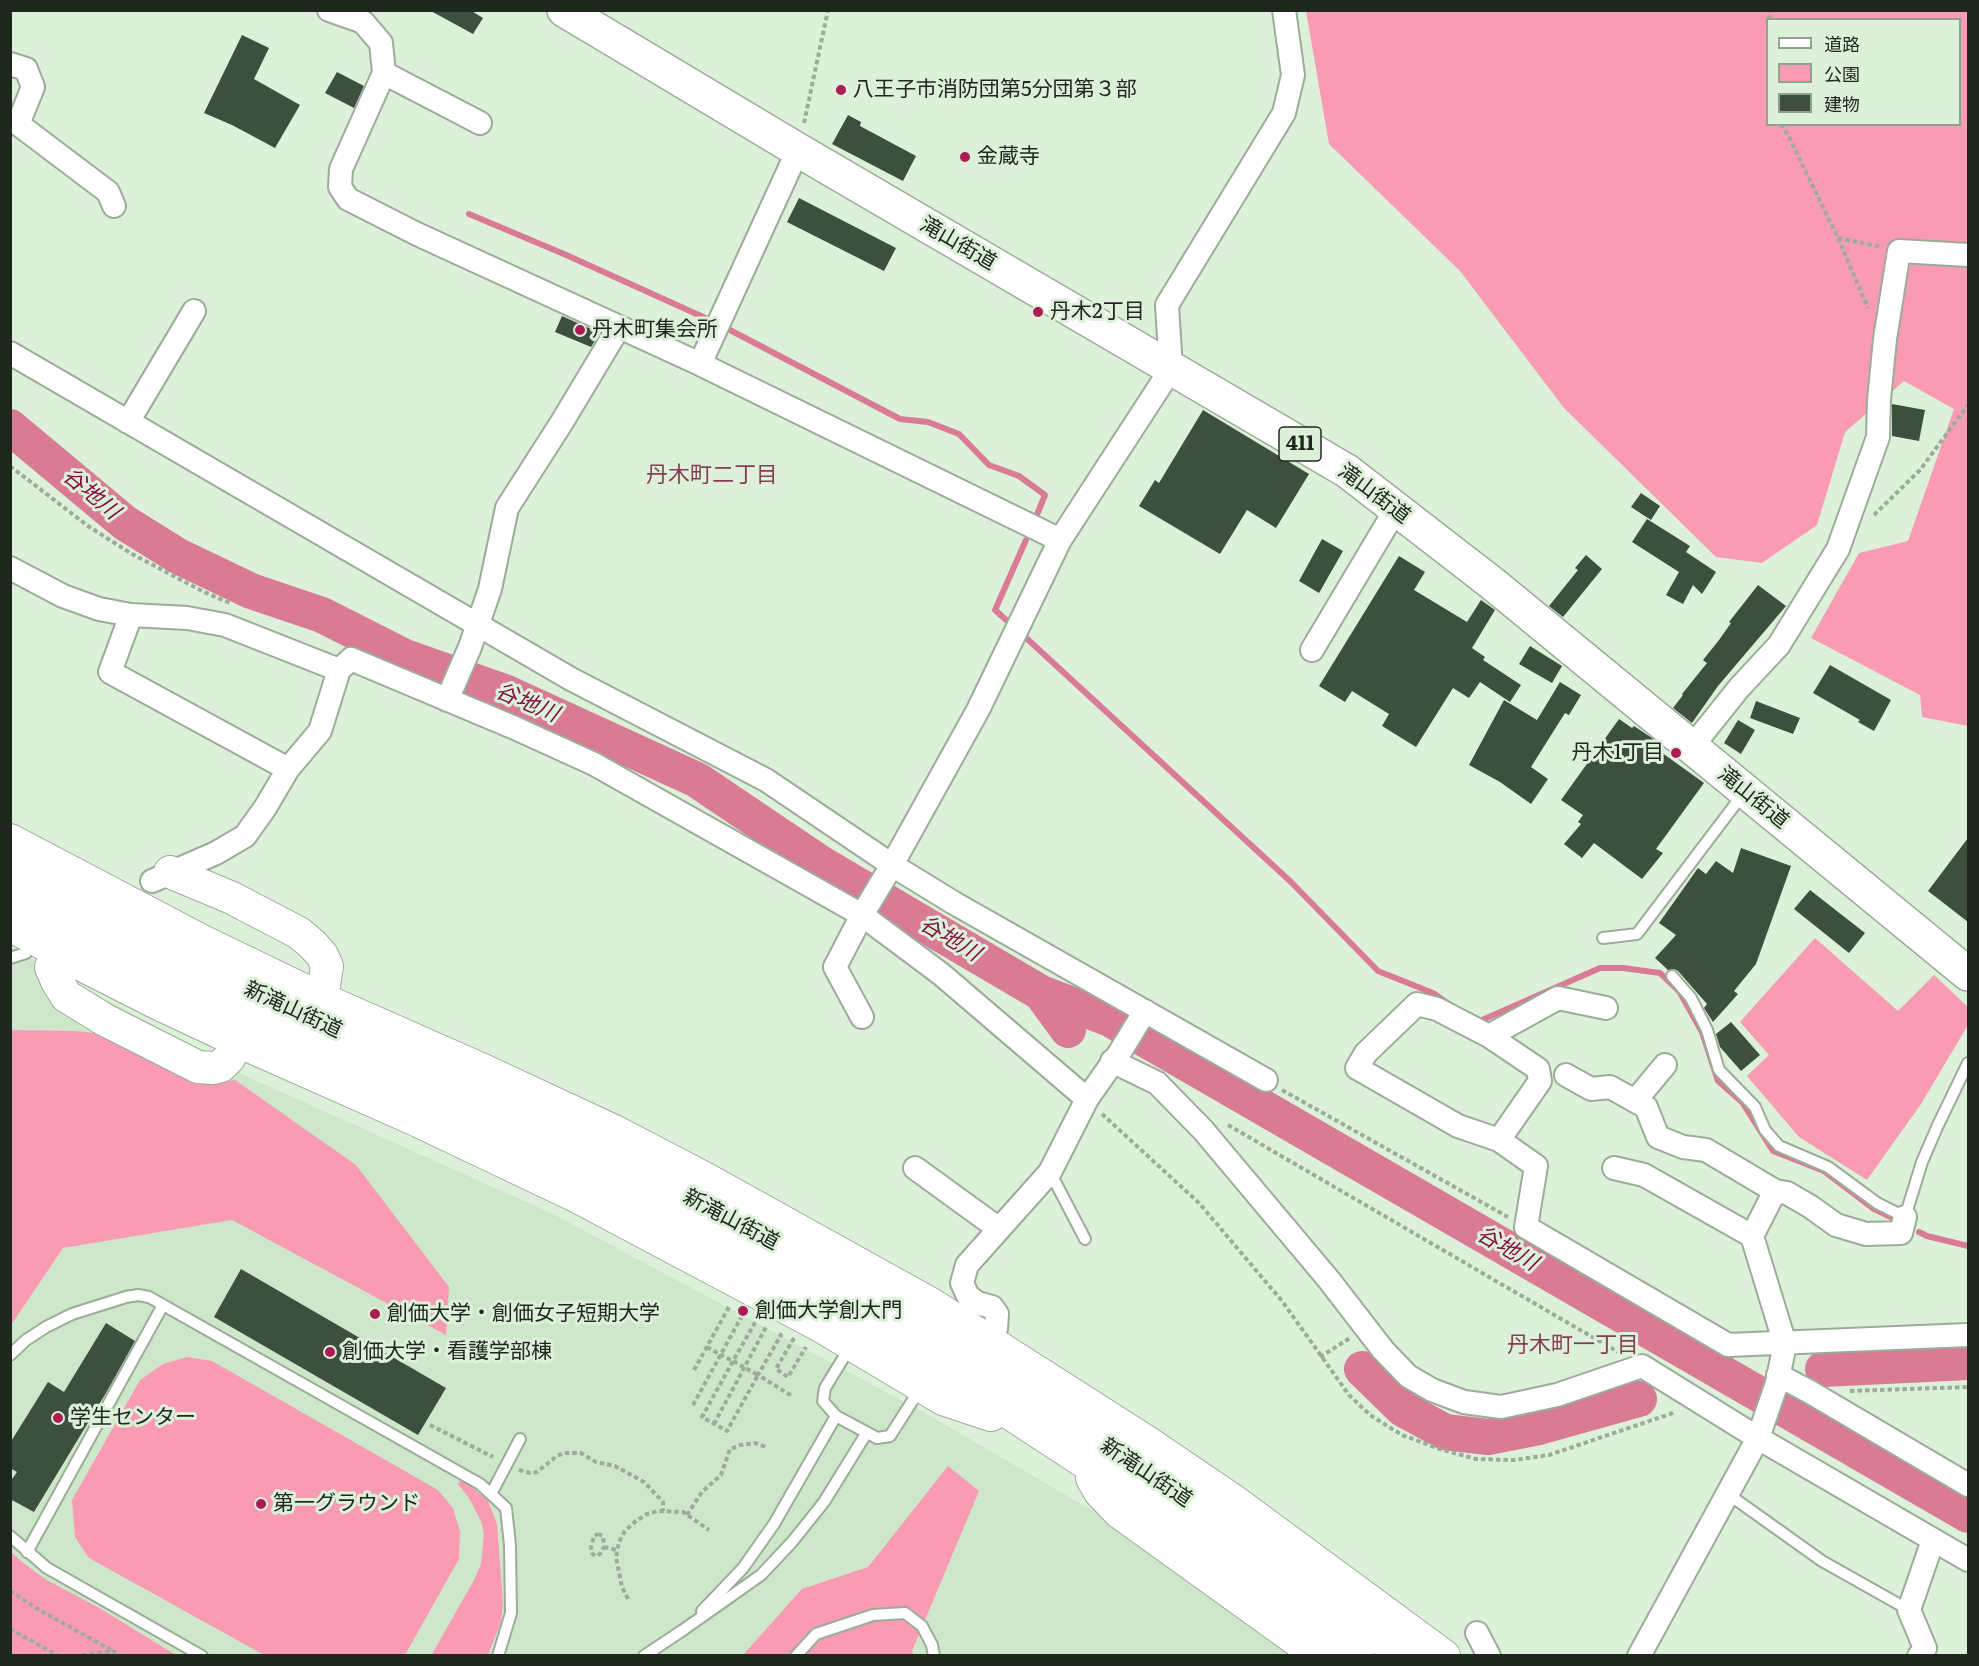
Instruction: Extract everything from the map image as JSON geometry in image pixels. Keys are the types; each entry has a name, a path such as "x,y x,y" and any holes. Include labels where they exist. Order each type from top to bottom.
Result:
{"highway":[{"name":"滝山街道","path":"564,10 798,150 1347,471 1492,584 1968,974"}],"main road":[{"path":"10,840 191,936 322,999 485,1071 626,1137 931,1304 1138,1436 1231,1499 1444,1656"},
{"name":"新滝山街道","path":"10,866 97,915 199,966 308,1018 524,1115 797,1255 980,1363 1097,1440 1266,1553 1406,1656"},
{"path":"161,877 232,898 306,938 322,955 327,966 322,999"},
{"name":"新滝山街道","path":"10,897 142,967 261,1026 440,1104 604,1183 874,1330 976,1391 1080,1459 1261,1582 1358,1656"},
{"path":"10,925 82,965 238,1041 414,1119 578,1197 851,1344 943,1399 1034,1430"},
{"path":"38,960 57,981 66,996 105,1020 198,1067 221,1066 229,1058 238,1041"},
{"path":"1080,1459 1100,1492 1119,1512 1319,1656"}],"street":[{"path":"329,10 363,22 381,43 384,74 341,169 340,188 348,199 417,234 700,364 1060,540"},
{"path":"862,1017 835,967 978,710 1060,540 1171,369 1167,305 1284,112 1293,75 1284,10"},
{"path":"10,64 26,69 33,87 18,124 108,192 114,206"},
{"path":"384,74 480,123"},
{"path":"700,364 798,150"},
{"path":"1691,748 1739,688 1779,645 1838,549 1878,437 1885,339 1899,251 1968,255"},
{"path":"128,422 194,311"},
{"path":"450,693 490,589 507,508 619,327"},
{"path":"10,353 571,679 766,780 890,869 1011,936 1143,1014 1266,1080"},
{"path":"1312,650 1396,509"},
{"path":"10,568 63,596 99,609 131,615 187,618 225,626 339,670"},
{"path":"131,615 110,672 288,769"},
{"path":"161,877 216,853 245,836 288,769 320,731 339,670 351,659 450,693 594,764 864,912 941,974 1087,1099"},
{"path":"1489,1036 1558,998 1606,1008"},
{"path":"1499,1140 1540,1081 1538,1069 1489,1036 1437,1009 1417,1004 1366,1053 1357,1068 1458,1126 1499,1140 1536,1166 1517,1222 1728,1345 1968,1335"},
{"path":"986,1339 996,1329 997,1314 992,1307 977,1303 968,1296 962,1283 967,1265 1050,1172 1087,1099 1143,1014"},
{"path":"1116,1057 1157,1083 1203,1130 1329,1280 1364,1328 1408,1376 1432,1390 1464,1402 1501,1407 1557,1395 1642,1366 1761,1432 1968,1560"},
{"path":"1635,1101 1665,1065"},
{"path":"1566,1075 1591,1089 1610,1087 1646,1107 1658,1137 1683,1147 1706,1150 1775,1191 1787,1193 1836,1225 1866,1234 1901,1233 1905,1217"},
{"path":"915,1168 999,1228"},
{"path":"1614,1168 1644,1175 1752,1236 1785,1344 1761,1432 1639,1656"},
{"path":"1752,1236 1775,1191"},
{"path":"1777,1379 1810,1392 1968,1485"},
{"path":"1919,1656 1925,1648 1909,1610 1933,1540"},
{"path":"1477,1633 1489,1656"}],"lane":[{"path":"1603,938 1637,934 1744,791"},
{"path":"10,958 38,960"},
{"path":"1672,976 1691,998 1707,1030 1719,1070 1755,1107 1765,1130 1779,1146 1828,1167 1877,1203 1905,1217 1922,1162 1968,1064"},
{"path":"1050,1172 1085,1239"},
{"path":"10,1355 26,1340 72,1314 98,1304 138,1295 149,1297 480,1484 506,1508 512,1581 511,1613 498,1656"},
{"path":"27,1552 164,1305"},
{"path":"851,1344 825,1389 823,1401 836,1416 866,1434 877,1438 890,1436 922,1386"},
{"path":"683,1630 743,1568 774,1524 836,1416"},
{"path":"644,1656 761,1575 824,1503 866,1434"},
{"path":"491,1494 520,1439"},
{"path":"1728,1494 1822,1561 1909,1610"},
{"path":"10,1536 47,1568 202,1656"},
{"path":"796,1656 816,1634 873,1615 905,1613 922,1626 932,1645 934,1656"}],"path":[{"path":"798,150 828,10"},
{"path":"1782,126 1838,238 1863,300 1885,339"},
{"path":"1838,238 1899,251"},
{"path":"1871,518 1920,470 1968,405"},
{"path":"10,466 88,526 114,543 204,592 237,606"},
{"path":"1266,1080 1517,1222"},
{"path":"1223,1122 1642,1366"},
{"path":"694,1370 729,1307 756,1321 781,1335 727,1431 702,1417 756,1321"},
{"path":"693,1405 743,1314"},
{"path":"714,1424 766,1327"},
{"path":"1320,1356 1364,1328"},
{"path":"796,1335 776,1369 788,1377 808,1343"},
{"path":"707,1347 792,1396"},
{"path":"1810,1392 1968,1387"},
{"path":"430,1425 524,1473 537,1472 564,1453 581,1453 596,1462 615,1466 644,1482 663,1502 663,1511"},
{"path":"687,1515 702,1492 721,1475 730,1449 755,1443 766,1447"},
{"path":"628,1599 617,1570 617,1550 625,1531 636,1521 647,1514 663,1511 683,1512 709,1530"},
{"path":"601,1534 603,1536 604,1546 600,1554 595,1556 591,1548 594,1536 601,1534"},
{"path":"604,1546 617,1550"},
{"path":"10,1591 121,1656"},
{"path":"10,1629 59,1656"},
{"path":"75,1656 113,1651"}],"shaded area":[{"name":"創価大学・創価女子短期大学","path":"10,947 246,1076 553,1214 927,1414 1100,1515 1298,1655 11,1655"}],"green space":[{"path":"1306,11 1968,11 1968,726 1922,717 1920,695 1811,638 1859,553 1908,541 1954,409 1904,381 1845,432 1817,525 1762,563 1716,557 1564,408 1460,271 1329,144"},
{"path":"1815,938 1898,1011 1934,975 1968,1007 1968,1025 1921,1104 1867,1180 1799,1137 1747,1076 1769,1055 1740,1022"},
{"path":"11,1030 95,1033 194,1082 216,1084 235,1080 356,1165 449,1287 446,1335 232,1220 63,1248 11,1325"},
{"name":"第一グラウンド","path":"187,1357 212,1361 438,1490 453,1508 460,1532 459,1559 405,1655 264,1655 89,1558 75,1537 72,1500 140,1380 163,1364"},
{"path":"948,1466 979,1491 912,1651 913,1655 742,1656 802,1589 868,1567"},
{"path":"462,1478 488,1501 497,1524 503,1604 501,1622 488,1655 431,1656 481,1564 484,1534 481,1521 469,1498 458,1484"},
{"path":"10,1551 45,1579 101,1609 176,1655 11,1655"}],"building":[{"path":"429,10 470,10 483,18 473,34"},
{"path":"242,35 269,48 254,79 300,105 275,148 204,113"},
{"path":"337,72 364,86 354,108 325,93"},
{"path":"848,115 861,122 860,126 916,156 903,181 832,144"},
{"path":"799,198 896,248 884,271 787,222"},
{"name":"丹木町集会所","path":"562,316 600,333 591,347 555,332"},
{"path":"1892,404 1925,410 1919,441 1892,436"},
{"path":"1203,410 1309,474 1276,528 1247,510 1220,554 1139,506 1155,480 1159,483"},
{"path":"1641,493 1660,506 1651,520 1631,507"},
{"path":"1647,519 1690,546 1686,552 1716,572 1702,594 1693,585 1683,604 1666,595 1679,572 1632,542"},
{"path":"1322,539 1343,551 1319,593 1299,581"},
{"path":"1586,555 1602,569 1563,617 1549,606 1578,570 1575,568"},
{"path":"1399,556 1425,572 1414,590 1467,622 1481,600 1495,610 1472,648 1485,657 1483,660 1521,685 1510,702 1480,682 1469,698 1453,688 1416,747 1382,726 1389,714 1352,691 1345,702 1319,686"},
{"path":"1758,585 1786,606 1718,686 1692,723 1673,708 1707,663 1703,660 1731,623 1729,622"},
{"path":"1530,646 1562,666 1552,683 1519,664"},
{"path":"1830,665 1891,700 1874,731 1858,722 1860,720 1813,693"},
{"path":"1560,682 1581,695 1569,715 1565,713 1531,767 1548,779 1531,804 1500,782 1469,765 1504,700 1537,720"},
{"path":"1756,701 1800,718 1793,734 1750,718"},
{"path":"1619,719 1652,738 1657,743 1654,747 1704,783 1656,849 1663,853 1642,879 1594,843 1582,858 1564,844 1581,824 1578,822 1583,815 1561,800"},
{"path":"1738,720 1755,730 1741,754 1724,743"},
{"path":"1968,838 1968,922 1928,891"},
{"path":"1741,848 1791,866 1756,964 1734,991 1738,994 1713,1022 1704,1008 1707,1004 1678,971 1668,970 1655,958 1676,935 1659,923 1698,868 1706,874 1716,861 1733,873"},
{"path":"1810,890 1865,933 1849,953 1794,909"},
{"path":"1731,1022 1760,1055 1741,1071 1720,1047 1716,1034"},
{"name":"創価大学・看護学部棟","path":"241,1269 446,1388 418,1435 214,1317"},
{"name":"学生センター","path":"106,1323 135,1341 34,1512 10,1499 10,1482 17,1472 10,1468 10,1443 48,1382 64,1392"}],"waterway":[{"path":"469,214 712,321"},
{"path":"728,329 900,419 928,422 959,434 989,465 1019,476 1045,495 1034,522"},
{"name":"谷地川","path":"10,427 125,523 178,556 251,591 322,615 405,657 507,693 697,780 820,863 1041,993 1068,1030"},
{"path":"1014,627 995,610 1026,540"},
{"path":"1023,635 1291,882 1378,971 1433,993 1453,1007"},
{"path":"1475,1019 1480,1021 1600,968 1623,968 1660,973 1679,991 1702,1032 1718,1081 1742,1102 1773,1151 1824,1171 1874,1209 1897,1220"},
{"name":"谷地川","path":"1041,993 1110,1019 1968,1515"},
{"path":"1919,1232 1968,1246"},
{"name":"谷地川","path":"1823,1369 1968,1362"},
{"name":"谷地川","path":"1362,1369 1403,1409 1445,1432 1488,1437 1539,1427 1639,1399"}],"place":[{"name":"八王子市消防団第5分団第３部","path":"841,90"},
{"name":"金蔵寺","path":"965,157"},
{"name":"丹木2丁目","path":"1038,312"},
{"name":"丹木町集会所","path":"580,330"},
{"name":"丹木1丁目","path":"1676,753"},
{"name":"創価大学創大門","path":"743,1311"},
{"name":"創価大学・創価女子短期大学","path":"375,1314"},
{"name":"創価大学・看護学部棟","path":"330,1352"},
{"name":"学生センター","path":"58,1418"},
{"name":"第一グラウンド","path":"261,1504"}],"district":[{"name":"丹木町二丁目","path":"712,476"},
{"name":"丹木町一丁目","path":"1573,1346"}]}
